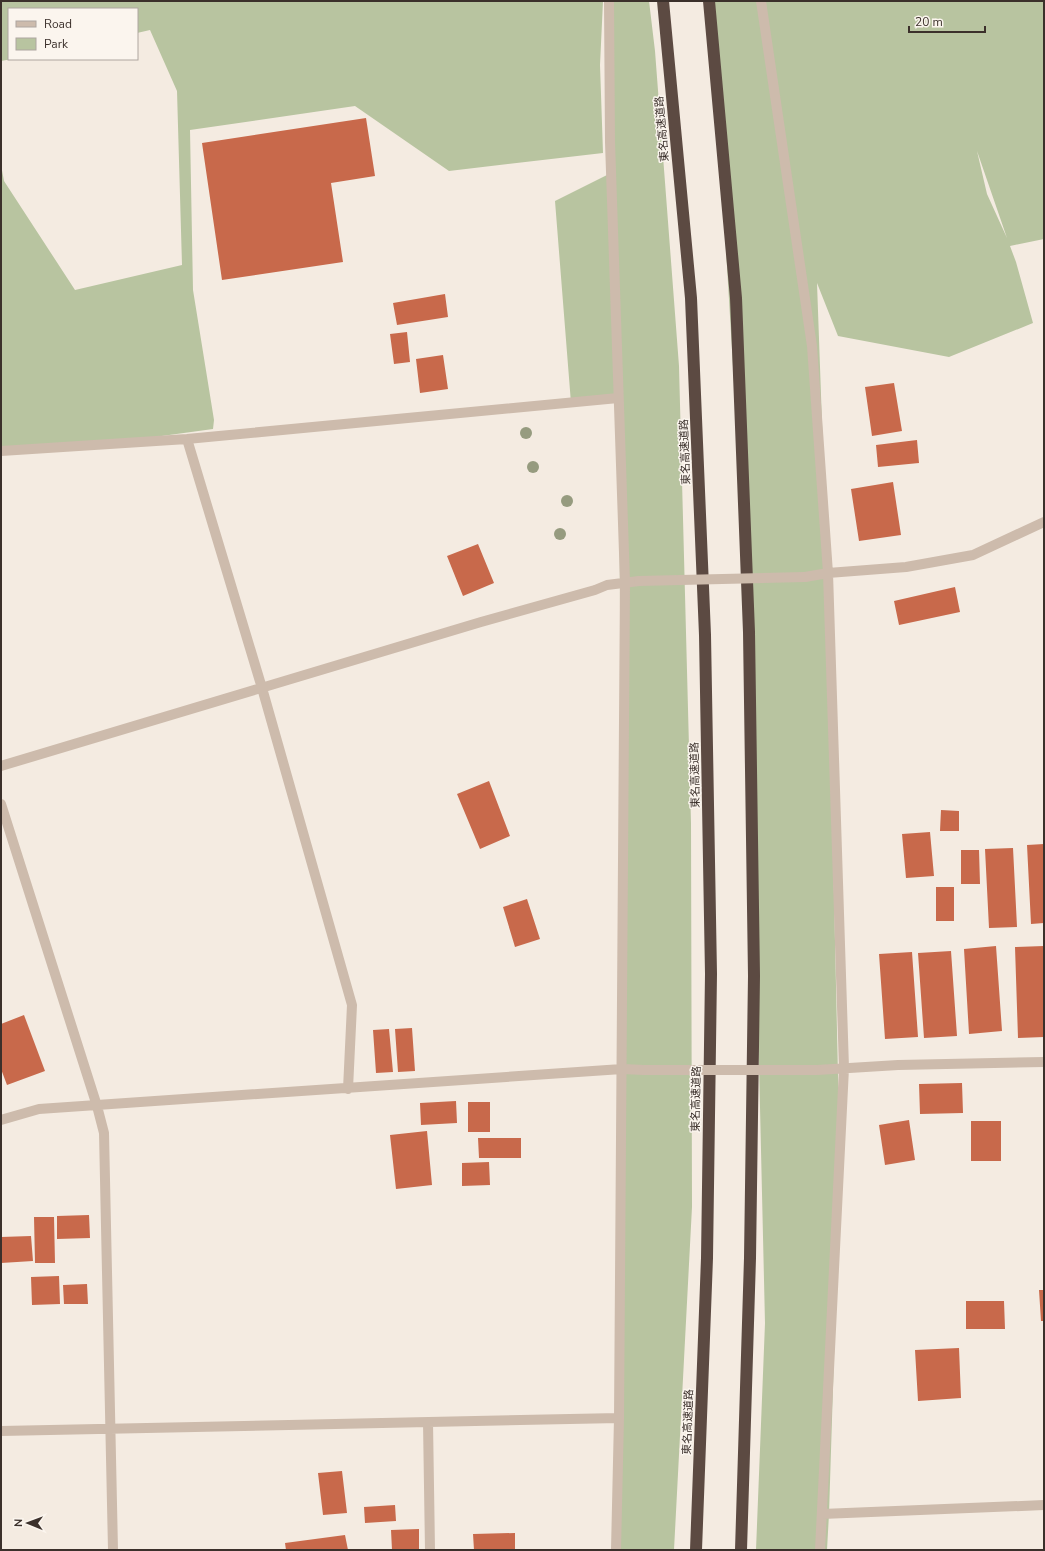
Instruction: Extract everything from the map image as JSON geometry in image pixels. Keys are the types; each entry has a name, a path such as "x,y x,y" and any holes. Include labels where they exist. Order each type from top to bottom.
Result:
{"highway":[{"name":"東名高速道路","path":"663,1 691,298 705,635 711,974 707,1258 696,1550"},
{"path":"709,1 736,298 750,632 754,976 750,1258 741,1550"}],"street":[{"path":"609,1 610,142 625,582 619,1418 616,1550"},
{"path":"761,1 812,346 828,573 844,1068 820,1550"},
{"path":"1,451 187,439 618,398"},
{"path":"187,439 262,688 352,1005 348,1089"},
{"path":"1,766 595,590 607,584 639,581 806,578 828,573 906,567 973,555 1044,522"},
{"path":"1,804 104,1132 114,1550"},
{"path":"1,1120 39,1109 622,1069 817,1070 898,1065 1044,1062"},
{"path":"1,1431 619,1418"},
{"path":"428,1422 430,1550"},
{"path":"822,1514 1044,1505"}],"green space":[{"path":"1,1 603,1 600,65 603,153 449,171 355,106 190,130 193,290 214,420 213,429 96,445 1,451 1,165 4,181 75,290 182,265 177,91 150,30 138,33 138,8 8,8 8,60 1,61"},
{"path":"611,1 649,1 655,51 679,366 691,823 692,1207 674,1550 614,1550 622,1030 619,398 571,403 555,201 611,173"},
{"path":"711,1 1044,1 1044,239 1010,246 1033,323 949,357 838,336 817,283 826,534 840,1166 827,1550 756,1550 765,1323 749,632","holes":["977,151 1007,238 987,194"]}],"building":[{"path":"366,118 375,176 331,183 343,262 222,280 202,143"},
{"path":"445,294 448,317 397,325 393,303"},
{"path":"407,332 410,362 394,364 390,334"},
{"path":"443,355 448,389 420,393 416,359"},
{"path":"894,383 902,431 872,436 865,387"},
{"path":"917,440 919,463 878,467 876,445"},
{"path":"893,482 901,535 859,541 851,489"},
{"path":"478,544 494,583 463,596 447,556"},
{"path":"955,587 960,612 899,625 894,601"},
{"path":"489,781 510,836 480,849 457,794"},
{"path":"941,810 959,811 959,831 940,831"},
{"path":"930,832 934,876 906,878 902,834"},
{"path":"1044,844 1044,923 1031,924 1027,845"},
{"path":"1013,848 1017,927 989,928 985,849"},
{"path":"961,850 979,850 980,884 961,884"},
{"path":"936,887 954,887 954,921 936,921"},
{"path":"527,899 540,939 515,947 503,907"},
{"path":"996,946 1002,1031 969,1034 964,949"},
{"path":"1044,946 1044,1037 1018,1038 1015,947"},
{"path":"951,951 957,1036 924,1038 918,953"},
{"path":"912,952 918,1037 885,1039 879,954"},
{"path":"24,1015 45,1071 7,1085 1,1069 1,1024"},
{"path":"412,1028 415,1071 398,1072 395,1029"},
{"path":"389,1029 393,1072 376,1073 373,1030"},
{"path":"962,1083 963,1113 920,1114 919,1084"},
{"path":"456,1101 457,1123 421,1125 420,1103"},
{"path":"468,1102 490,1102 490,1132 468,1132"},
{"path":"909,1120 915,1160 885,1165 879,1125"},
{"path":"971,1121 1001,1121 1001,1161 971,1161"},
{"path":"427,1131 432,1185 396,1189 390,1135"},
{"path":"478,1138 521,1138 521,1158 479,1158"},
{"path":"489,1162 490,1185 462,1186 462,1163"},
{"path":"89,1215 90,1238 57,1239 57,1216"},
{"path":"34,1217 54,1217 55,1263 35,1263"},
{"path":"31,1236 33,1261 1,1263 1,1237"},
{"path":"59,1276 60,1304 32,1305 31,1277"},
{"path":"87,1284 88,1304 64,1304 63,1285"},
{"path":"1039,1290 1044,1290 1044,1321 1041,1321"},
{"path":"966,1301 1004,1301 1005,1329 966,1329"},
{"path":"959,1348 961,1398 918,1401 915,1350"},
{"path":"342,1471 347,1513 323,1515 318,1473"},
{"path":"395,1505 396,1521 365,1523 364,1507"},
{"path":"419,1529 419,1550 392,1550 391,1530"},
{"path":"515,1533 515,1550 474,1550 473,1534"},
{"path":"345,1535 348,1550 286,1550 285,1543"}]}
